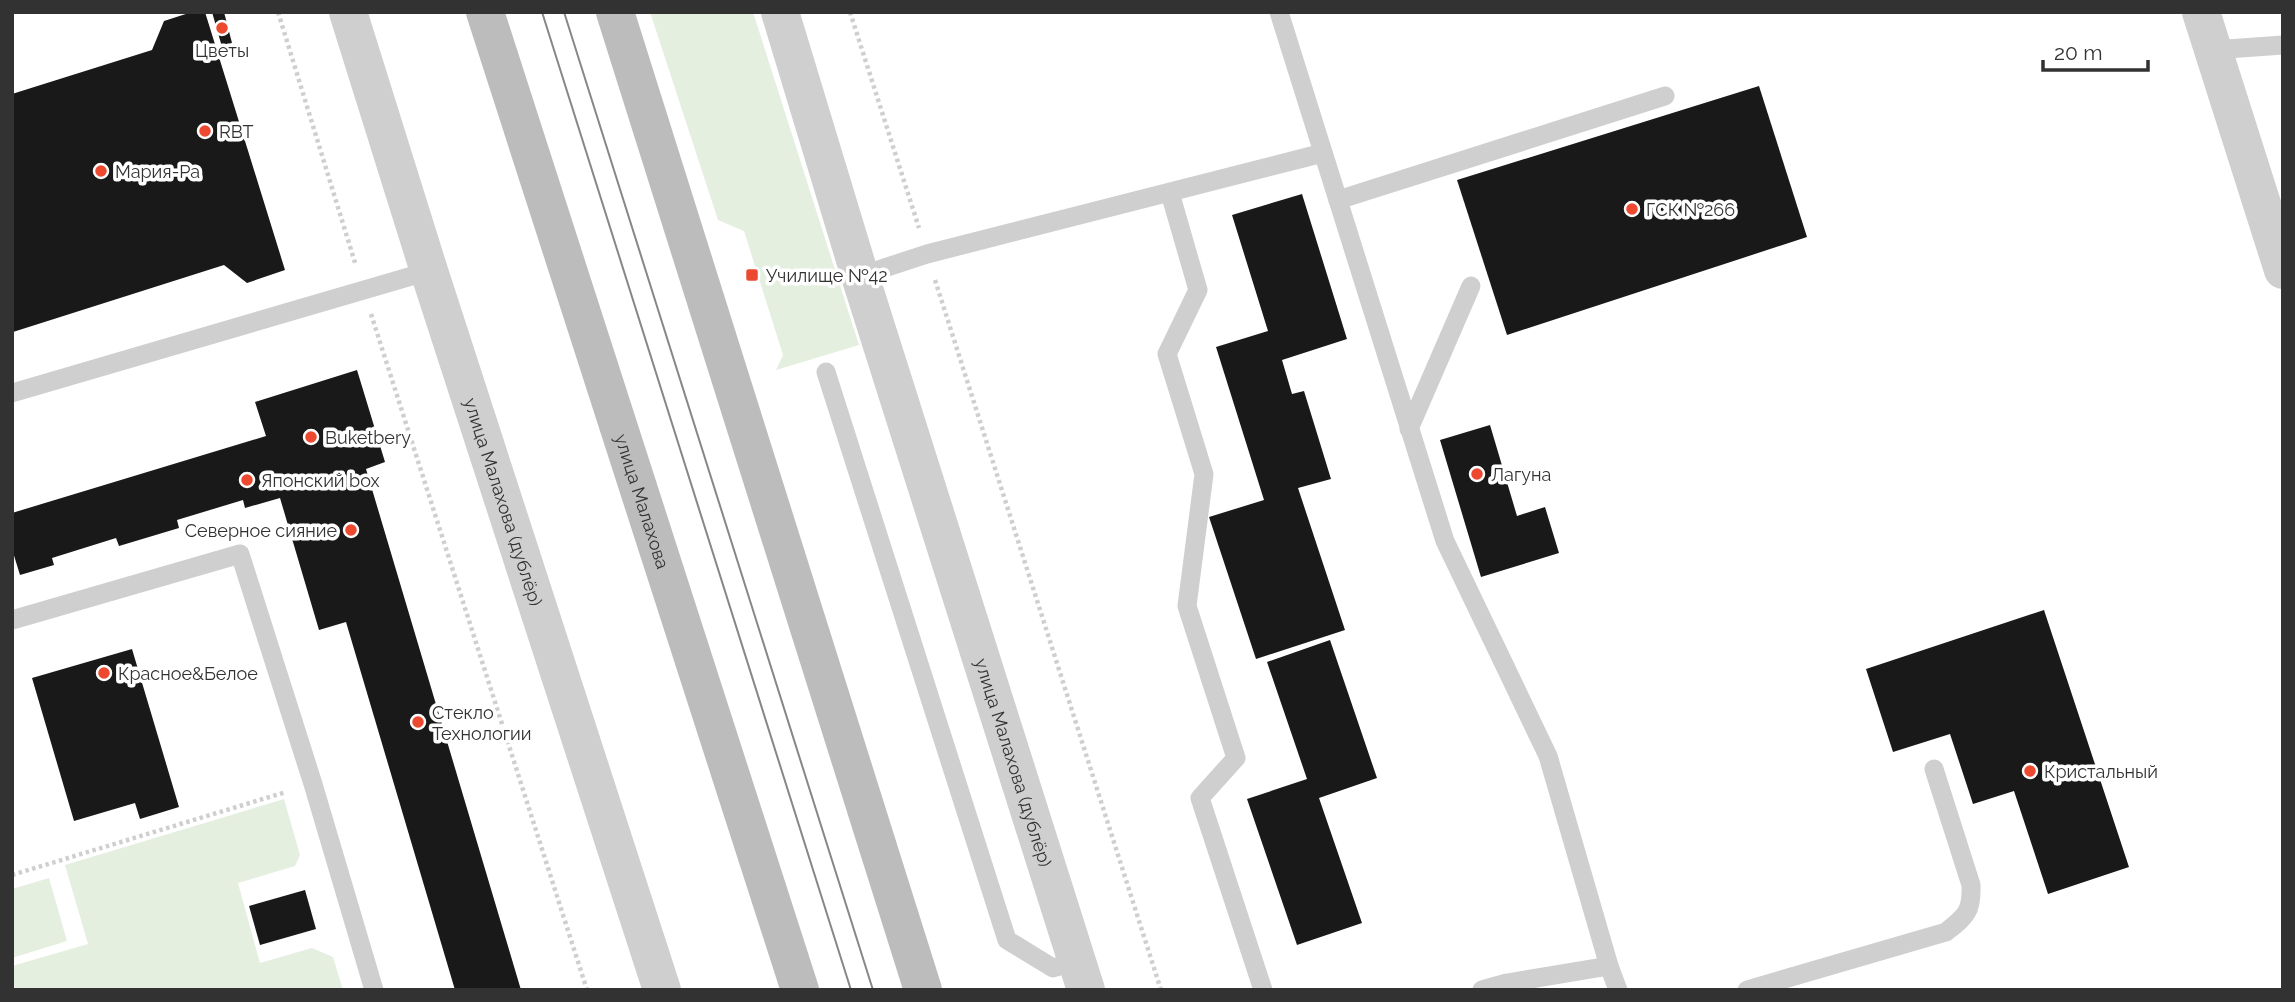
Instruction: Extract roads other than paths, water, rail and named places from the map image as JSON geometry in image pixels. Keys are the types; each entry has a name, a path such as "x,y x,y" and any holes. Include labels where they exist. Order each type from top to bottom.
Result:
{"main road":[{"name":"улица Малахова","path":"485,12 800,990"},
{"path":"615,12 923,990"}],"street":[{"name":"улица Малахова (дублёр)","path":"348,12 662,990"},
{"name":"улица Малахова (дублёр)","path":"780,12 860,276 1081,976"},
{"path":"2201,12 2283,270"}],"lane":[{"path":"1279,12 1445,541 1548,755 1618,990"},
{"path":"2213,50 2283,45"},
{"path":"1338,200 1665,96"},
{"path":"860,276 927,254 1323,153"},
{"path":"1170,193 1198,290 1167,354 1204,474 1187,606 1236,758 1200,799 1263,990"},
{"path":"12,393 429,271"},
{"path":"1409,429 1471,286"},
{"path":"826,372 1007,940 1053,968 1081,976"},
{"path":"12,620 240,554 313,784 374,990"},
{"path":"1747,990 1946,932 1962,918 1972,903 1971,885 1934,769"},
{"path":"1482,990 1507,983 1609,967"}],"tram line":[{"path":"542,12 851,990"},
{"path":"564,12 873,990"}],"place":[{"name":"Цветы","path":"222,28"},
{"name":"RBT","path":"205,131"},
{"name":"Мария-Ра","path":"101,171"},
{"name":"ГСК №266","path":"1632,209"},
{"name":"Училище №42","path":"752,275"},
{"name":"Buketbery","path":"311,437"},
{"name":"Лагуна","path":"1477,474"},
{"name":"Японский box","path":"247,480"},
{"name":"Северное сияние","path":"351,530"},
{"name":"Красное&Белое","path":"104,673"},
{"name":"Стекло Технологии","path":"418,722"},
{"name":"Кристальный","path":"2030,771"}]}
